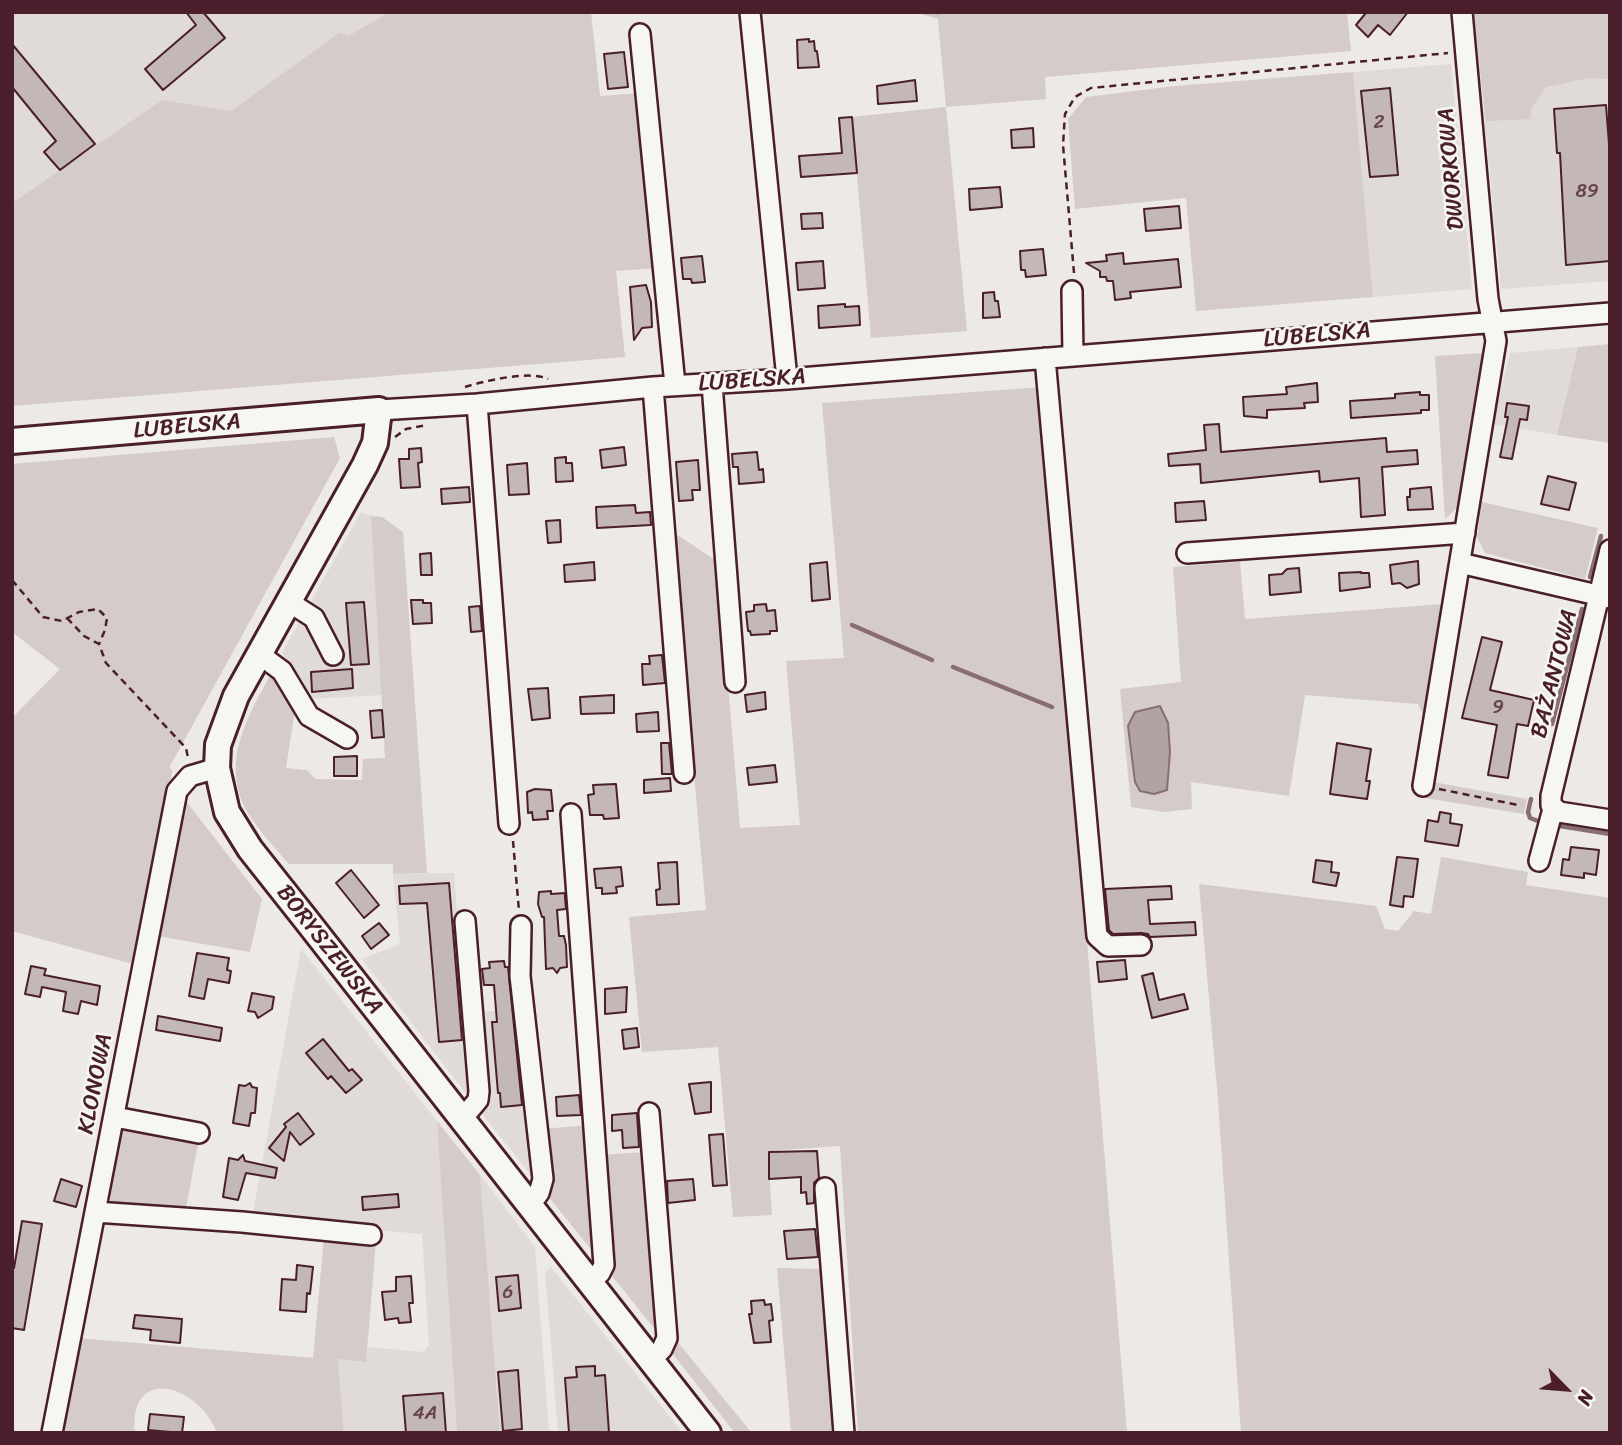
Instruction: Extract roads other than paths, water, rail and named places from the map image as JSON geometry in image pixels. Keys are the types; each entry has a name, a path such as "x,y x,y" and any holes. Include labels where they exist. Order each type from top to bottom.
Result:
{"main road":[{"name":"LUBELSKA","path":"12,441 379,410"},
{"name":"BORYSZEWSKA","path":"379,410 371,453 259,654 226,719 218,745 217,768 224,803 237,831 708,1433"}],"street":[{"path":"750,12 787,379"},
{"name":"DWORKOWA","path":"1423,786 1496,341 1488,299 1462,12"},
{"path":"640,34 675,386"},
{"path":"1072,291 1073,356"},
{"name":"LUBELSKA","path":"379,410 1610,313"},
{"path":"1045,359 1097,936 1108,946 1141,945"},
{"path":"712,384 735,682"},
{"path":"653,387 684,773"},
{"path":"477,404 509,824"},
{"path":"1187,553 1465,533"},
{"name":"BAŻANTOWA","path":"1539,861 1553,809 1550,796 1604,597 1610,550"},
{"path":"1460,563 1604,597"},
{"path":"289,602 314,618 334,655"},
{"path":"259,654 282,670 309,716 347,737"},
{"name":"KLONOWA","path":"52,1433 177,791 190,776 217,768"},
{"path":"1553,809 1610,820"},
{"path":"571,814 604,1265 600,1273 590,1281"},
{"path":"462,1119 478,1100 479,1091 465,921"},
{"path":"521,926 520,976 543,1179 539,1193 529,1206"},
{"path":"649,1113 667,1338 662,1349 651,1360"},
{"path":"115,1117 199,1133"},
{"path":"825,1188 844,1433"},
{"path":"95,1212 242,1222 370,1235"}],"waterway":[{"path":"1590,577 1601,536"},
{"path":"1552,724 1582,609"},
{"path":"852,625 932,660"},
{"path":"953,667 1052,707"},
{"path":"1531,799 1528,812 1530,818 1538,821"},
{"path":"1560,826 1610,834"}]}
